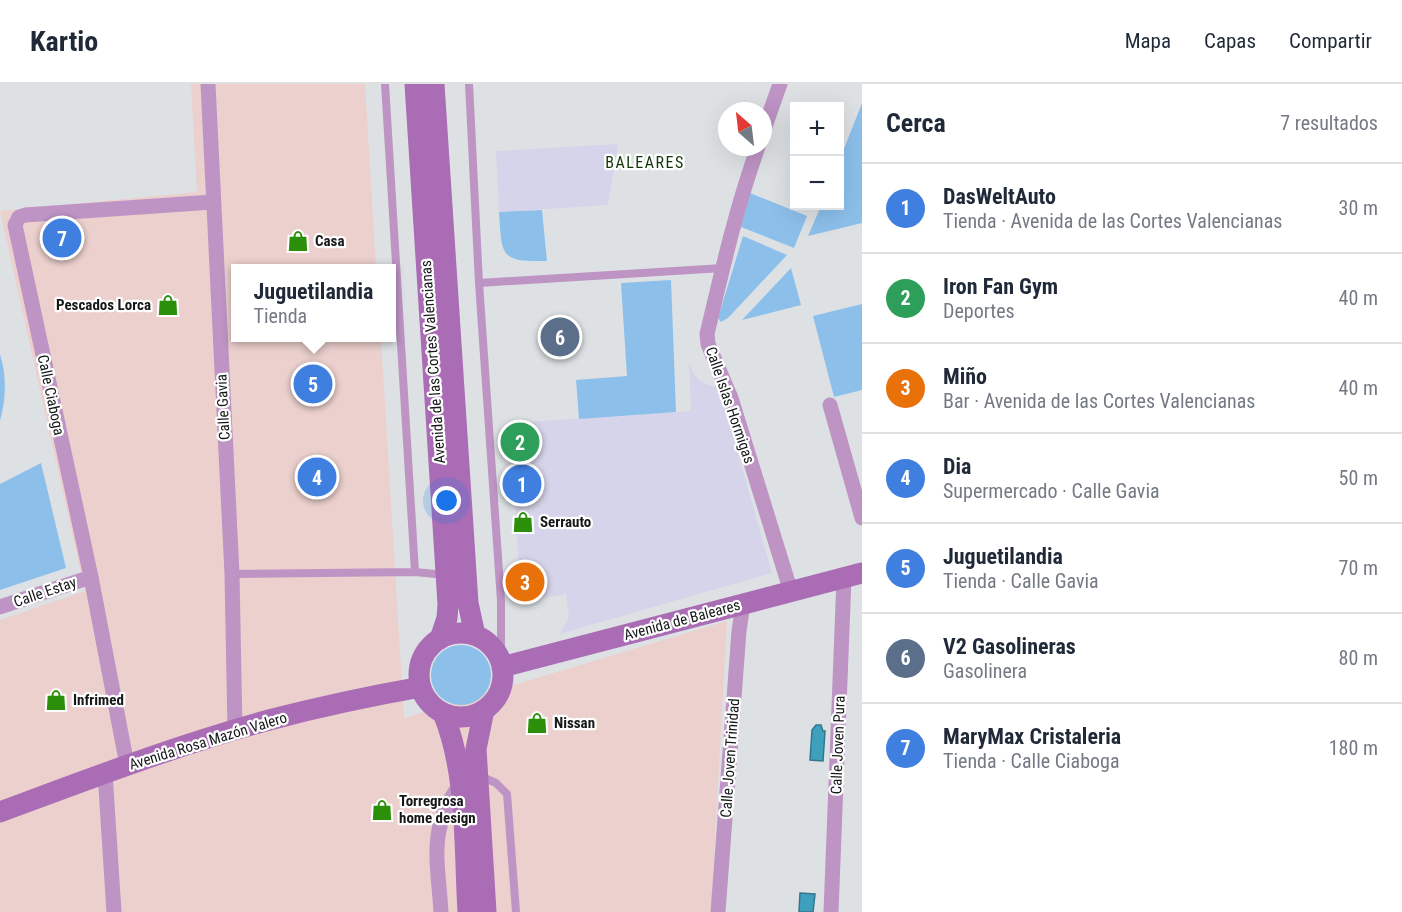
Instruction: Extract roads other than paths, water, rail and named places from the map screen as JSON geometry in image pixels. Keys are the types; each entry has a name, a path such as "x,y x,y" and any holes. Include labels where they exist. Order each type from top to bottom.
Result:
{"main road":[{"name":"Avenida de las Cortes Valencianas","path":"415,84 448,604 447,618 440,639"},
{"name":"Avenida de las Cortes Valencianas","path":"434,84 468,603 475,635"},
{"name":"Avenida de Baleares","path":"502,665 853,575"},
{"path":"463,633 475,635 495,650 502,665 500,690 491,705 476,714 459,717 442,712 425,697 421,687 419,675 424,654 440,639 463,633"},
{"name":"Avenida Rosa Mazón Valero","path":"0,812 127,765 235,730 270,720 421,687"},
{"path":"468,912 469,779 484,710"},
{"path":"442,712 469,779 486,912"}],"street":[{"name":"Calle Gavia","path":"207,84 232,574 235,730"},
{"path":"772,107 780,84"},
{"name":"Calle Islas Hormigas","path":"755,156 744,185 707,334 708,344 730,398 791,592"},
{"name":"Calle Ciaboga","path":"127,765 91,577 15,222 19,217 25,215 213,202"},
{"path":"830,405 857,479 862,518"},
{"name":"Calle Joven Pura","path":"831,912 853,575"},
{"name":"Calle Estay","path":"0,607 91,577"},
{"name":"Calle Joven Trinidad","path":"718,912 739,631 743,604"},
{"path":"105,773 114,912"},
{"path":"441,912 436,837 448,803 469,779"}],"lane":[{"path":"385,84 415,572"},
{"path":"469,84 479,283 501,600 502,665"},
{"path":"479,283 723,268"},
{"path":"232,574 415,572 446,575"},
{"path":"469,779 496,783 507,794 516,912"}],"place":[{"name":"MaryMax Cristaleria","path":"62,238"},
{"name":"Casa","path":"298,241"},
{"name":"Pescados Lorca","path":"168,305"},
{"name":"V2 Gasolineras","path":"560,337"},
{"name":"Juguetilandia","path":"313,384"},
{"name":"Iron Fan Gym","path":"520,442"},
{"name":"Dia","path":"317,477"},
{"name":"DasWeltAuto","path":"522,484"},
{"name":"Serrauto","path":"523,522"},
{"name":"Miño","path":"525,582"},
{"name":"Infrimed","path":"56,700"},
{"name":"Nissan","path":"537,723"},
{"name":"Torregrosa home design","path":"382,810"}],"district":[{"name":"BALEARES","path":"645,162"}]}
